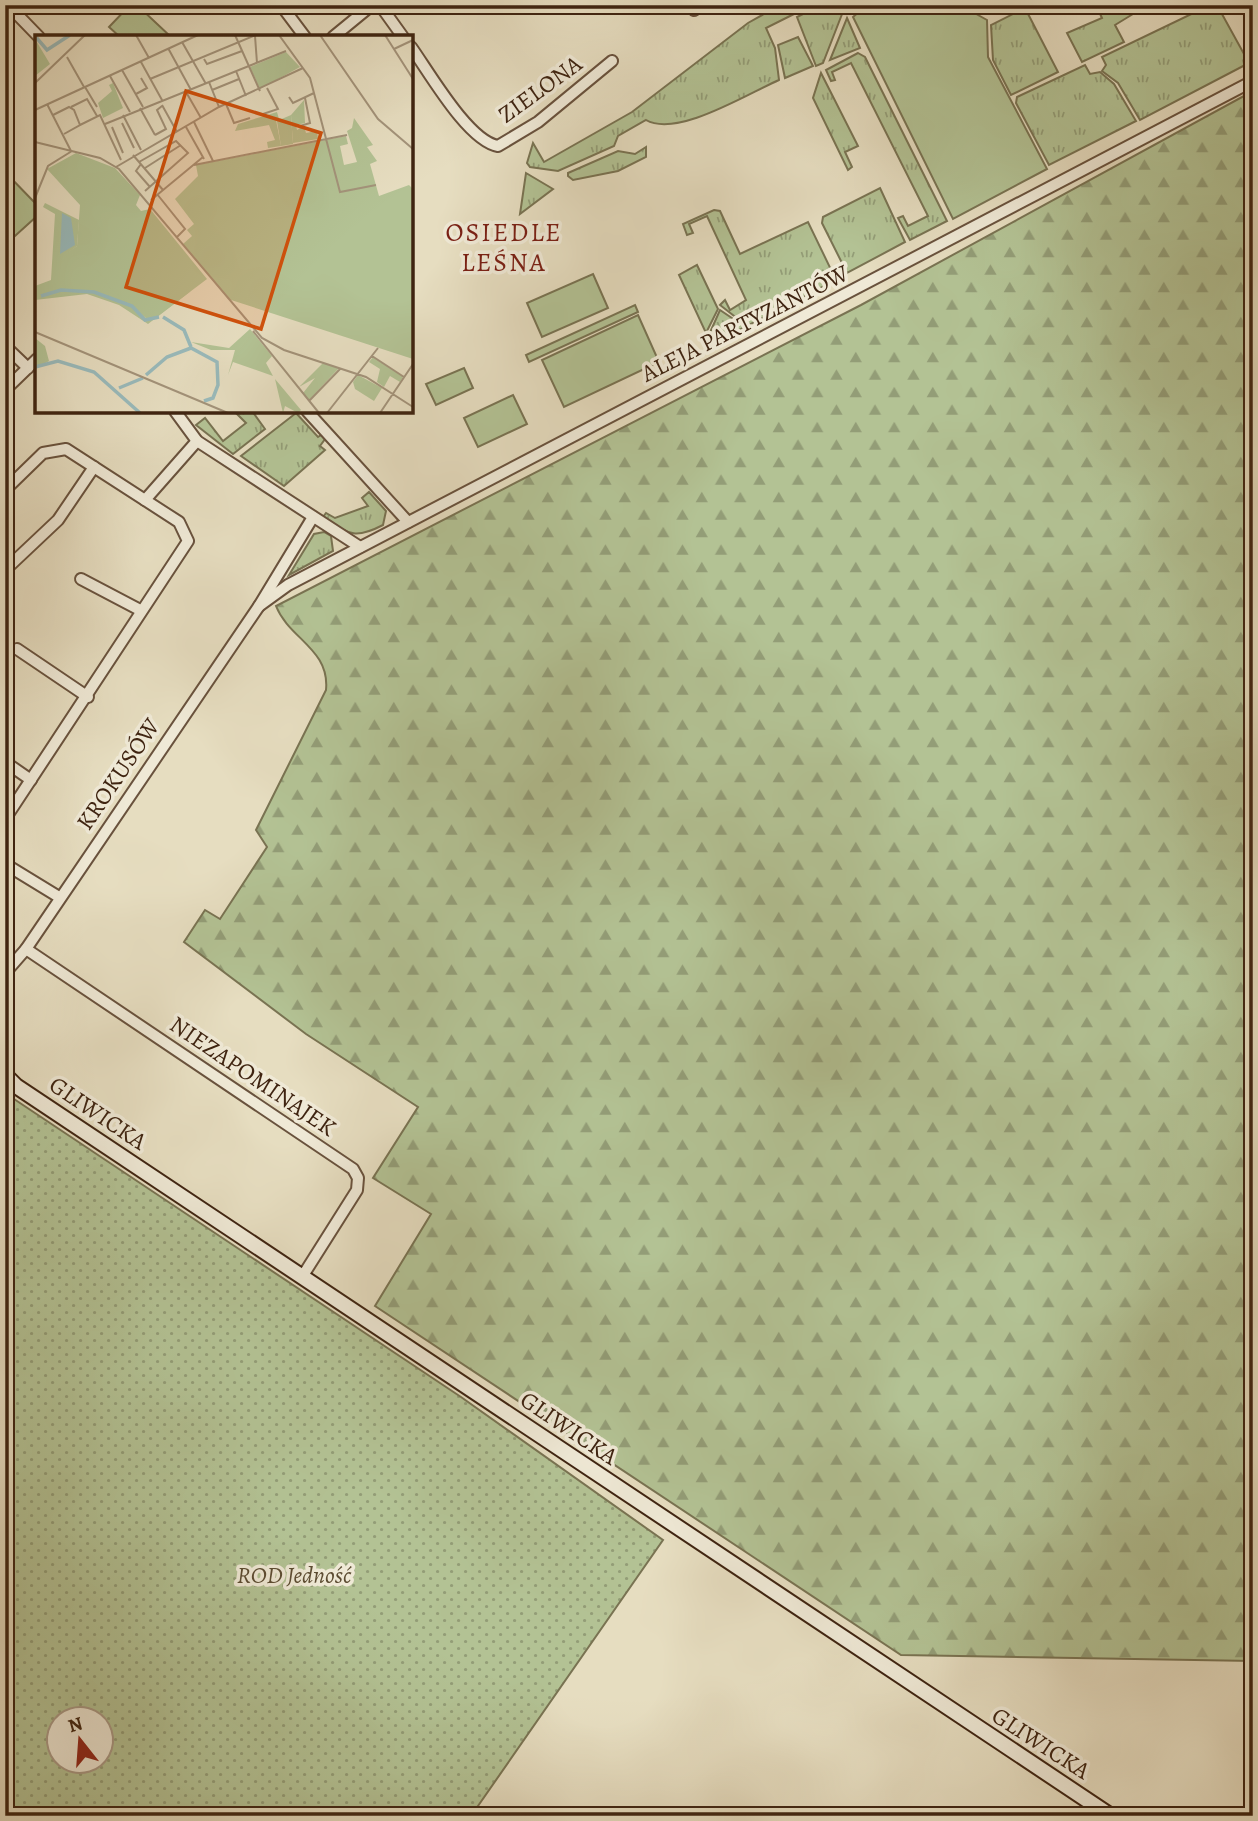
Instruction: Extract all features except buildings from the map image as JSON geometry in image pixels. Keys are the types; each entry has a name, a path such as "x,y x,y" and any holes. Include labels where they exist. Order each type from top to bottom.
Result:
{"main road":[{"name":"GLIWICKA","path":"5,1075 16,1086 1111,1816"}],"street":[{"path":"8,5 37,35"},
{"path":"282,5 304,35"},
{"path":"335,35 372,5"},
{"path":"380,5 402,35"},
{"name":"ZIELONA","path":"413,50 461,117 491,145 498,146 538,122 612,61"},
{"name":"ALEJA PARTYZANTÓW","path":"258,606 288,585 360,547 1253,81"},
{"path":"5,346 27,368"},
{"path":"5,390 35,361"},
{"path":"176,413 197,441 360,547"},
{"path":"309,413 408,522"},
{"path":"145,500 197,441"},
{"path":"5,490 43,453 66,449 179,522 188,541 140,610 88,697 5,818"},
{"path":"5,570 58,520 94,467"},
{"name":"KROKUSÓW","path":"5,982 9,969 26,949 258,606 313,517"},
{"path":"81,579 140,610"},
{"path":"17,649 88,697"},
{"path":"5,762 31,780"},
{"path":"5,864 59,897"},
{"name":"NIEZAPOMINAJEK","path":"26,949 352,1169 358,1178 357,1190 302,1277"}],"green space":[{"path":"130,5 137,5 169,35 118,35 109,27"},
{"path":"780,5 812,5 766,28 775,48 779,80 693,119 659,124 646,120 618,136 614,146 558,171 530,167 527,163 533,143 544,162 632,112 748,23"},
{"path":"821,5 843,5 844,9 823,63 816,66 797,17"},
{"path":"867,5 960,5 987,20 988,57 1047,169 953,219 853,17"},
{"path":"1096,5 1128,5 1133,14 1115,25 1124,42 1082,62 1067,33 1102,18"},
{"path":"1210,5 1217,5 1249,63 1140,120 1118,83 1102,71 1106,65 1102,57"},
{"path":"1025,8 1058,72 1011,95 993,60 991,25"},
{"path":"847,18 860,48 830,60"},
{"path":"798,37 813,66 785,78 778,45"},
{"path":"858,53 865,57 947,221 910,240 898,218 903,216 908,226 928,216 851,63 832,72 835,80 831,81 826,70"},
{"path":"1085,65 1090,74 1100,72 1114,84 1136,121 1049,165 1016,103 1017,97"},
{"path":"821,73 858,146 845,152 852,167 848,170 813,98"},
{"path":"1253,91 1253,1661 901,1655 375,1306 431,1214 373,1178 418,1107 306,1034 184,942 205,910 220,919 267,847 256,830 326,690 326,676 322,664 282,617 276,606 861,305"},
{"path":"646,147 646,157 618,171 573,180 568,176 568,173 618,151 635,154"},
{"path":"5,172 35,203 35,218 5,245"},
{"path":"526,173 553,189 520,214"},
{"path":"880,188 905,242 847,273 822,223 823,217"},
{"path":"714,210 720,211 740,254 808,222 836,280 747,326 720,305 725,300 730,310 746,300 707,216 689,224 693,233 687,235 683,224"},
{"path":"697,265 718,309 706,333 679,275"},
{"path":"593,274 608,308 542,337 527,303"},
{"path":"635,305 638,312 529,362 526,355"},
{"path":"720,310 745,327 712,344 708,337"},
{"path":"638,315 659,362 564,407 542,360"},
{"path":"464,368 473,388 436,405 426,384"},
{"path":"513,395 527,424 478,447 464,418"},
{"path":"236,413 253,413 265,429 233,454 196,425 205,418 223,441 246,423"},
{"path":"296,413 318,437 321,435 325,439 320,446 325,450 284,486 241,456"},
{"path":"369,492 386,511 383,525 358,534 339,528 323,517 326,513 335,518 368,506 362,498"},
{"path":"324,532 331,536 333,551 289,575 314,534"},
{"name":"ROD Jedność","path":"5,1093 461,1397 663,1540 471,1816 5,1816"}],"district":[{"name":"OSIEDLE LEŚNA","path":"504,247"}]}
